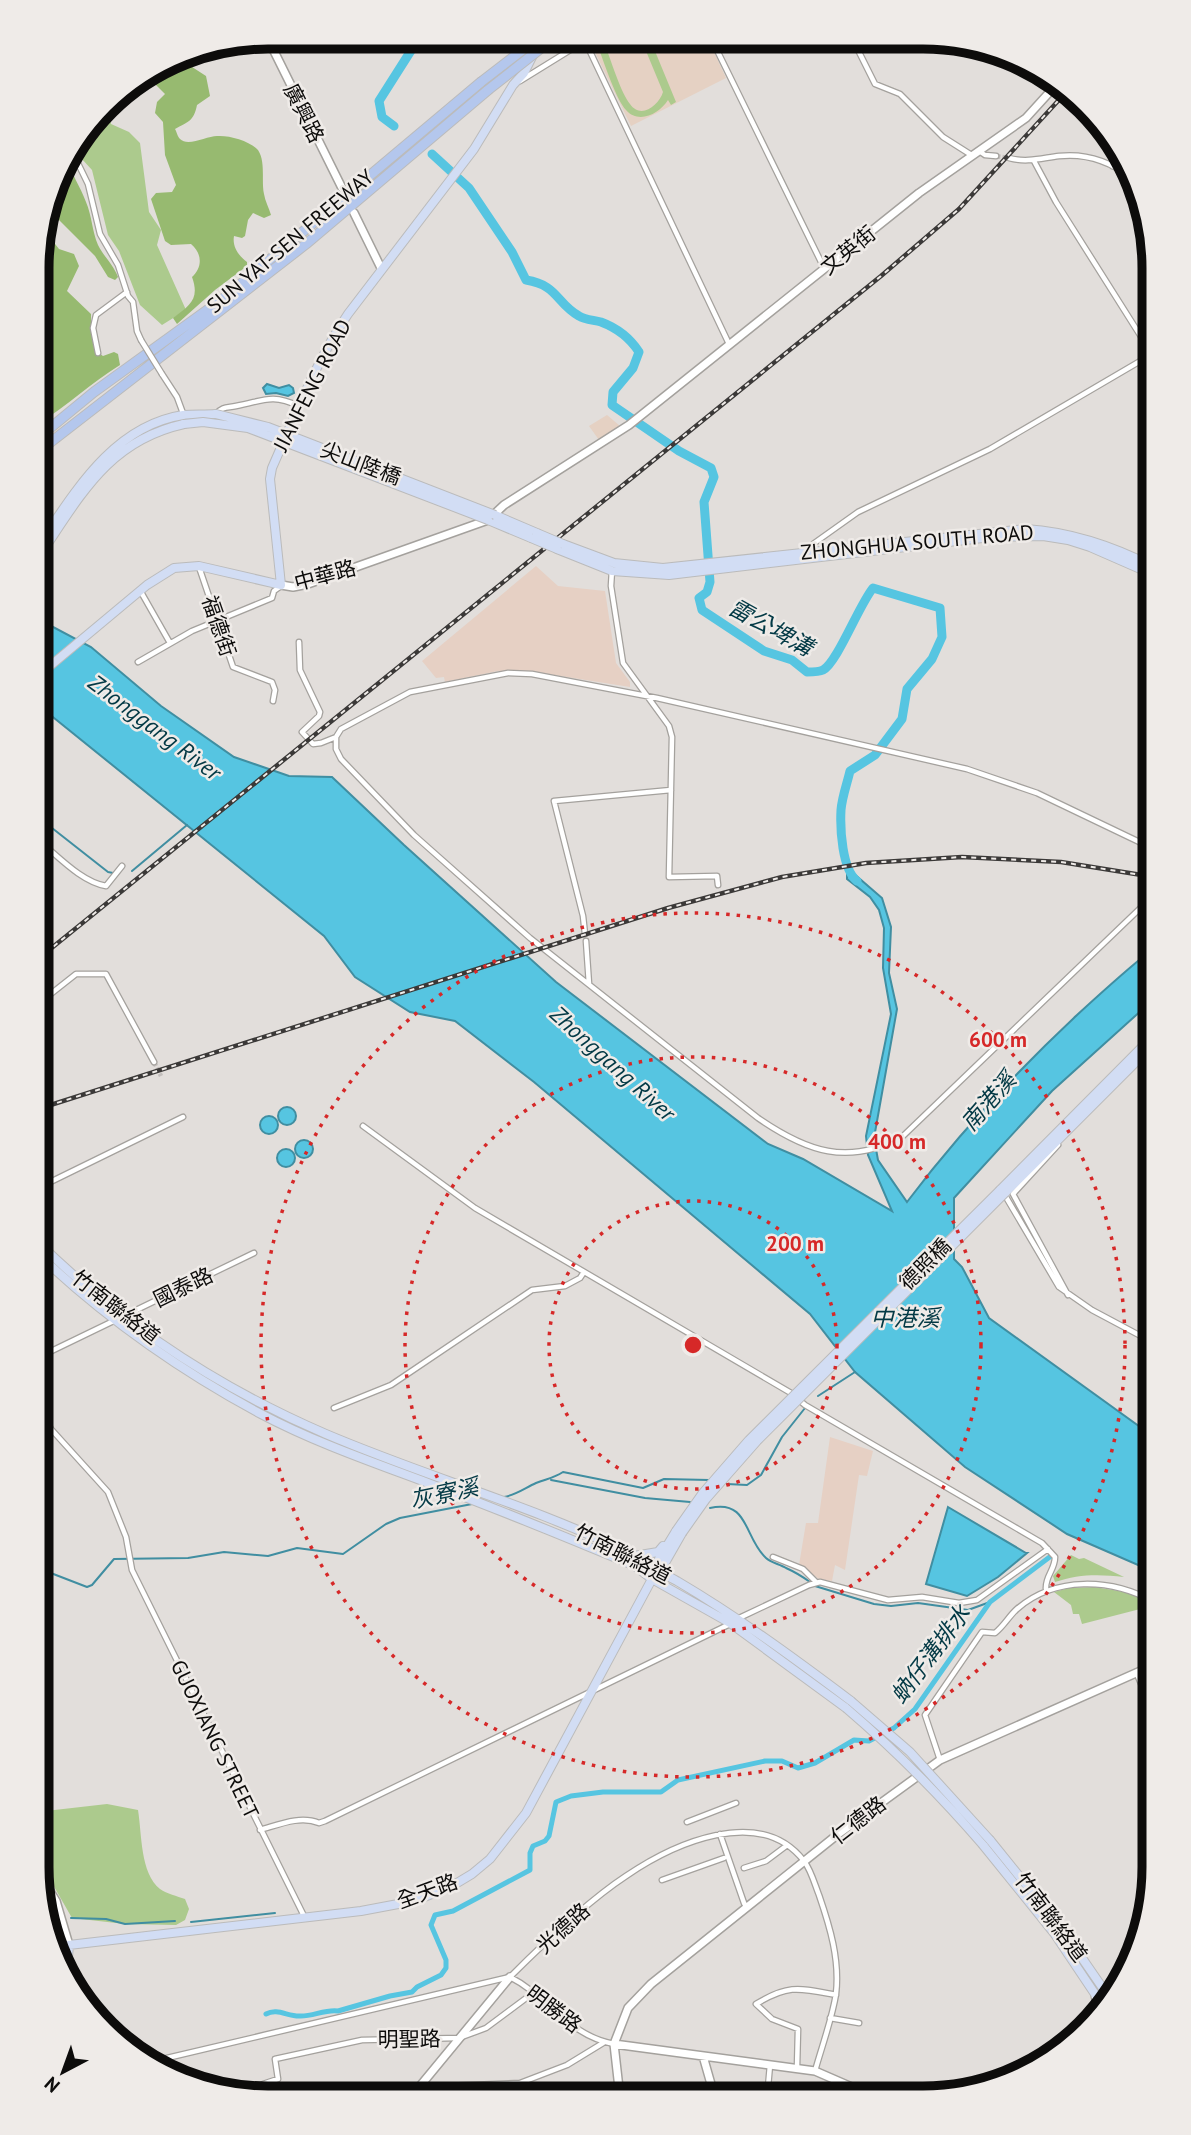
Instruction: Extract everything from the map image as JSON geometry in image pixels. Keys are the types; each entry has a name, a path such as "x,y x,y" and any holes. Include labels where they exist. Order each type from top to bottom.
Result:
{"highway":[{"name":"SUN YAT-SEN FREEWAY","path":"49,429 224,298 530,49"},
{"name":"SUN YAT-SEN FREEWAY","path":"49,443 306,244 484,86"}],"main road":[{"path":"513,85 524,73 537,49"},
{"name":"JIANFENG ROAD","path":"281,585 270,480 272,468 300,406 333,335 462,164 493,120 513,85"},
{"name":"尖山陸橋","path":"184,419 216,414 268,427 491,517"},
{"path":"49,532 77,496 123,449 184,419"},
{"name":"尖山陸橋","path":"184,419 248,428 491,517"},
{"path":"49,541 77,496"},
{"path":"491,517 613,567"},
{"name":"ZHONGHUA SOUTH ROAD","path":"613,567 655,571 685,570 894,545 1041,533 1140,564"},
{"name":"中華路","path":"49,667 164,572 174,568 198,566 281,585"},
{"name":"德照橋","path":"1006,1192 1142,1048"},
{"name":"德照橋","path":"679,1532 757,1441 1142,1058"},
{"name":"竹南聯絡道","path":"49,1251 123,1316 212,1376 273,1410 458,1490"},
{"name":"竹南聯絡道","path":"49,1264 112,1320 191,1374 261,1414 324,1443 573,1528 634,1556 734,1621 848,1704 896,1751 987,1842 1055,1920 1104,1990"},
{"name":"竹南聯絡道","path":"512,1509 635,1566 652,1579 734,1621"},
{"path":"634,1556 659,1552 679,1532"},
{"name":"全天路","path":"69,1945 346,1913 414,1901 452,1886 472,1874 490,1859 526,1813 657,1570 666,1561 679,1532"},
{"name":"竹南聯絡道","path":"987,1842 1054,1933 1098,1999"},
{"path":"68,1955 69,1945"}],"street":[{"name":"廣興路","path":"273,49 342,188"},
{"path":"513,85 572,49"},
{"path":"591,49 729,344"},
{"path":"717,49 825,269"},
{"path":"858,49 875,84 900,94 943,137 976,153 996,156"},
{"name":"文英街","path":"491,517 504,505 629,425 919,193 1026,118 1051,90"},
{"path":"1009,158 1034,161 1059,156 1081,156 1095,158 1118,170"},
{"path":"77,161 88,184 100,234 118,265 133,302 136,331 177,397 184,419"},
{"path":"1034,161 1056,202 1142,337"},
{"path":"1112,166 1114,163"},
{"path":"354,213 381,268"},
{"path":"98,353 93,328 96,315 127,292"},
{"path":"814,554 813,544 858,512 990,449 1142,360"},
{"path":"216,414 224,407 262,398 300,406"},
{"name":"中華路","path":"281,585 293,587 308,584 491,517"},
{"name":"福德街","path":"198,566 233,667 272,682 275,690 273,701"},
{"path":"613,567 611,586 623,663 669,726 672,737 669,877 717,876 718,885"},
{"path":"138,662 216,621 272,598 274,591 281,585"},
{"path":"140,591 170,643"},
{"path":"299,642 300,670 320,712 302,732 313,744 336,737"},
{"path":"1142,843 1037,793 967,769 569,679 508,673 410,692 341,729 336,737 336,749 341,759 414,835 530,938 778,1131 809,1147 830,1152 877,1148 903,1136 1142,907"},
{"path":"585,934 583,916 554,801 671,790"},
{"path":"49,849 84,876 101,885 106,886 122,866"},
{"path":"586,941 589,984"},
{"path":"49,995 76,974 106,974 154,1062"},
{"path":"49,1183 183,1117"},
{"path":"363,1126 475,1208 791,1392 807,1406 1032,1537 1055,1557 1047,1576 1046,1589"},
{"path":"1006,1192 1061,1285"},
{"path":"1006,1192 1068,1295 1142,1336"},
{"name":"國泰路","path":"49,1352 254,1253"},
{"path":"334,1408 391,1385 532,1290 565,1286 580,1278 584,1272"},
{"name":"GUOXIANG STREET","path":"49,1425 108,1492 129,1550 132,1570 304,1917"},
{"path":"260,1830 293,1821 325,1821 814,1583 844,1587 869,1597 888,1600 922,1597 959,1603 978,1600 1050,1550"},
{"path":"773,1558 803,1569 814,1583"},
{"path":"940,1760 925,1715 982,1632 995,1633 1015,1611 1046,1589 1084,1584 1118,1586 1142,1595"},
{"path":"955,1611 959,1603"},
{"name":"仁德路","path":"614,2044 622,2018 638,1995 895,1791 940,1760 1142,1670"},
{"path":"1136,1672 1142,1686"},
{"path":"687,1822 736,1803"},
{"name":"光德路","path":"420,2086 510,1977 594,1899 626,1875 672,1851 720,1834 749,1831 777,1840 804,1862"},
{"path":"720,1834 747,1908"},
{"path":"744,1868 766,1861 786,1846"},
{"path":"662,1880 723,1858"},
{"path":"804,1862 817,1888 831,1930 836,1976 836,1995 815,2071"},
{"path":"50,1892 56,1901 69,1945"},
{"name":"明勝路","path":"162,2059 510,1977 562,2019 604,2042 815,2071 849,2086"},
{"path":"797,2068 798,2029 772,2019 756,2004 774,1993 796,1987 836,1995"},
{"name":"明聖路","path":"263,2084 278,2080 275,2059 362,2040 459,2038 486,2028 533,1993"},
{"path":"1094,1993 1096,2002"},
{"path":"830,2018 859,2023"},
{"path":"444,2086 520,2083 567,2065 604,2042"},
{"path":"614,2044 619,2086"},
{"path":"703,2056 711,2086"},
{"path":"768,2086 770,2065"}],"shaded area":[{"path":"593,49 713,49 726,78 631,126"},
{"path":"607,415 620,426 599,440 589,426"},
{"path":"536,566 558,586 605,591 616,663 630,682 630,687 529,671 498,671 445,682 444,677 436,678 422,661"},
{"path":"830,1437 873,1451 867,1476 859,1475 845,1570 835,1565 832,1581 819,1579 799,1565 806,1523 818,1523"}],"green space":[{"path":"599,49 606,49 620,85 634,109 644,111 654,106 663,92 645,49 654,49 676,102 671,105 668,100 655,113 637,117 622,105"},
{"path":"189,64 206,76 210,96 197,105 190,120 175,129 183,141 227,136 245,141 258,150 262,160 264,194 271,215 264,218 253,213 248,220 245,236 234,236 235,247 247,262 247,266 177,324 173,318 189,305 194,296 192,277 200,260 191,244 171,245 165,241 151,199 156,193 172,192 176,185 165,155 163,122 155,113 157,102 165,94 153,82 171,72"},
{"path":"110,116 111,124 129,132 140,143 149,212 161,230 157,245 186,310 162,325 140,305 119,251 108,235 92,170 81,158 86,146"},
{"path":"72,171 88,207 98,245 118,277 115,280 108,277 95,256 55,216"},
{"path":"51,238 59,249 74,254 79,266 67,291 91,314 92,338 96,348 103,356 114,352 118,354 120,365 49,417"},
{"path":"1071,1555 1084,1558 1124,1577 1089,1575 1055,1582 1053,1576"},
{"path":"1094,1587 1132,1593 1142,1599 1142,1609 1082,1624 1079,1614 1073,1614 1071,1605 1054,1592 1069,1588"},
{"path":"107,1804 138,1810 143,1852 149,1873 160,1889 185,1899 189,1909 185,1920 176,1925 125,1924 72,1918 49,1878 49,1811"}],"water":[{"path":"267,384 279,388 289,385 294,393 288,396 266,394 263,388"},
{"name":"中港溪","path":"49,625 91,647 161,706 234,757 289,776 332,777 556,982 768,1144 803,1159 892,1211 868,1155 866,1136 891,1014 883,968 884,928 879,910 870,897 847,879 847,872 853,873 882,898 891,927 889,973 897,1009 874,1138 878,1160 907,1202 946,1152 1009,1082 1077,1015 1142,958 1142,1010 1052,1091 954,1198 954,1259 962,1267 989,1318 1142,1428 1142,1567 1067,1534 965,1467 855,1372 810,1314 534,1082 455,1021 410,1012 355,977 324,936 49,714"},
{"path":"287,1107 293,1110 296,1116 293,1122 287,1125 281,1122 278,1116 281,1110"},
{"path":"269,1116 275,1119 278,1125 275,1131 269,1134 263,1131 260,1125 263,1119"},
{"path":"304,1140 310,1143 313,1149 310,1155 304,1158 298,1155 295,1149 298,1143"},
{"path":"286,1149 292,1152 295,1158 292,1164 286,1167 280,1164 277,1158 280,1152"},
{"path":"948,1507 1027,1553 998,1577 967,1596 926,1584"}],"waterway":[{"name":"雷公埤溝","path":"394,126 382,117 379,101 412,49"},
{"name":"雷公埤溝","path":"432,154 469,188 512,252 526,280 537,282 551,290 571,311 581,317 618,330 639,352 633,368 613,392 612,405 679,451 711,468 714,477 704,502 710,582 707,592 699,598 702,610 764,651 792,660 809,672 821,671 829,665 873,588 940,608 942,637 932,659 907,689 902,719 875,755 850,771 842,805 841,827 845,858 857,881"},
{"path":"132,871 187,825"},
{"path":"49,826 108,872 113,873"},
{"name":"灰寮溪","path":"818,1396 855,1372"},
{"name":"灰寮溪","path":"727,1484 747,1485 761,1475 782,1437 805,1408"},
{"name":"灰寮溪","path":"504,1497 563,1472 643,1488 664,1479 709,1480"},
{"path":"551,1480 645,1498 690,1502"},
{"name":"灰寮溪","path":"49,1572 87,1587 92,1585 114,1559 188,1558 224,1552 268,1556 297,1548 343,1554 386,1524 400,1518 472,1504"},
{"path":"710,1508 732,1509 744,1522 766,1558 810,1582"},
{"name":"蚋仔溝排水","path":"266,2014 274,2012 304,2016 338,2011 412,1992 441,1975 446,1968 446,1960 431,1925 435,1915 453,1911 530,1870 530,1853 533,1846 545,1841 549,1836 556,1802 571,1796 603,1792 661,1792 678,1780 765,1761 782,1761 798,1768 815,1763 854,1740 869,1741 894,1728 915,1709 990,1602 1051,1556"},
{"path":"815,1586 874,1604 891,1606 918,1603 968,1610 990,1602"},
{"path":"191,1922 275,1913"},
{"path":"71,1918 106,1919 125,1924 175,1921"}],"tunnel":[{"path":"996,156 1009,158"},
{"path":"154,1062 161,1076"}],"railway":[{"path":"49,950 881,276 959,209 1061,98"},
{"path":"49,1105 668,908 782,877 866,863 962,857 1061,862 1142,875"}],"water label":[{"name":"Zhonggang River","path":"155,727"},
{"name":"Zhonggang River","path":"613,1063"},
{"name":"南港溪","path":"988,1101"}]}
